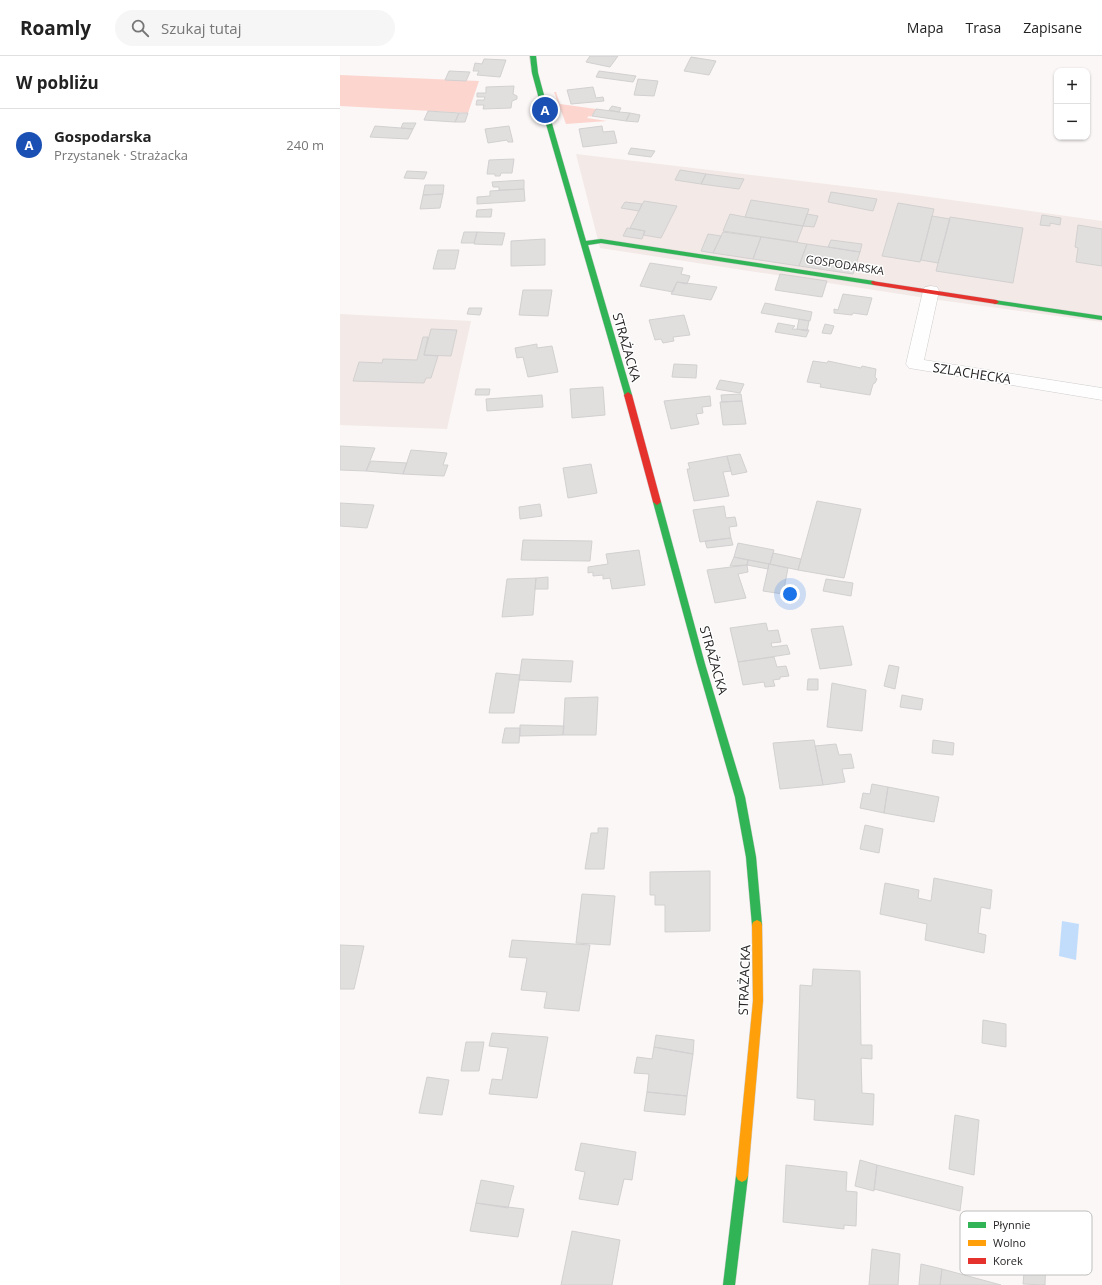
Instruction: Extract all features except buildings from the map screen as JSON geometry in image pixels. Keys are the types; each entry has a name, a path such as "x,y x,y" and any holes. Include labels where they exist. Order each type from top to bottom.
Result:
{"street":[{"name":"STRAŻACKA","path":"533,56 538,84 634,417 701,664 740,797 751,857 758,938 758,1001 739,1212 729,1285"},
{"name":"GOSPODARSKA","path":"583,243 601,241 1102,318"},
{"name":"SZLACHECKA","path":"931,291 915,364 1102,394"}],"shaded area":[{"path":"340,75 479,81 468,113 340,106"},
{"path":"554,92 556,92 560,104 596,109 591,117 589,116 587,118 607,121 566,124"},
{"path":"576,154 901,193 1102,221 1102,322 939,300 600,248"},
{"path":"340,314 471,321 447,429 340,425"}],"water":[{"path":"1062,921 1079,924 1076,960 1059,956"}],"traffic: fast":[{"path":"533,56 535,73 545,110 628,395"},
{"path":"583,243 601,241 874,283"},
{"path":"996,302 1102,318"},
{"path":"657,502 701,664 740,797 751,857 757,925"},
{"path":"729,1285 742,1176"}],"traffic: slow":[{"path":"742,1176 758,1001 757,925"}],"traffic: jam":[{"path":"874,283 996,302"},
{"path":"628,395 657,502"}],"place":[{"name":"Gospodarska","path":"545,110"}]}
